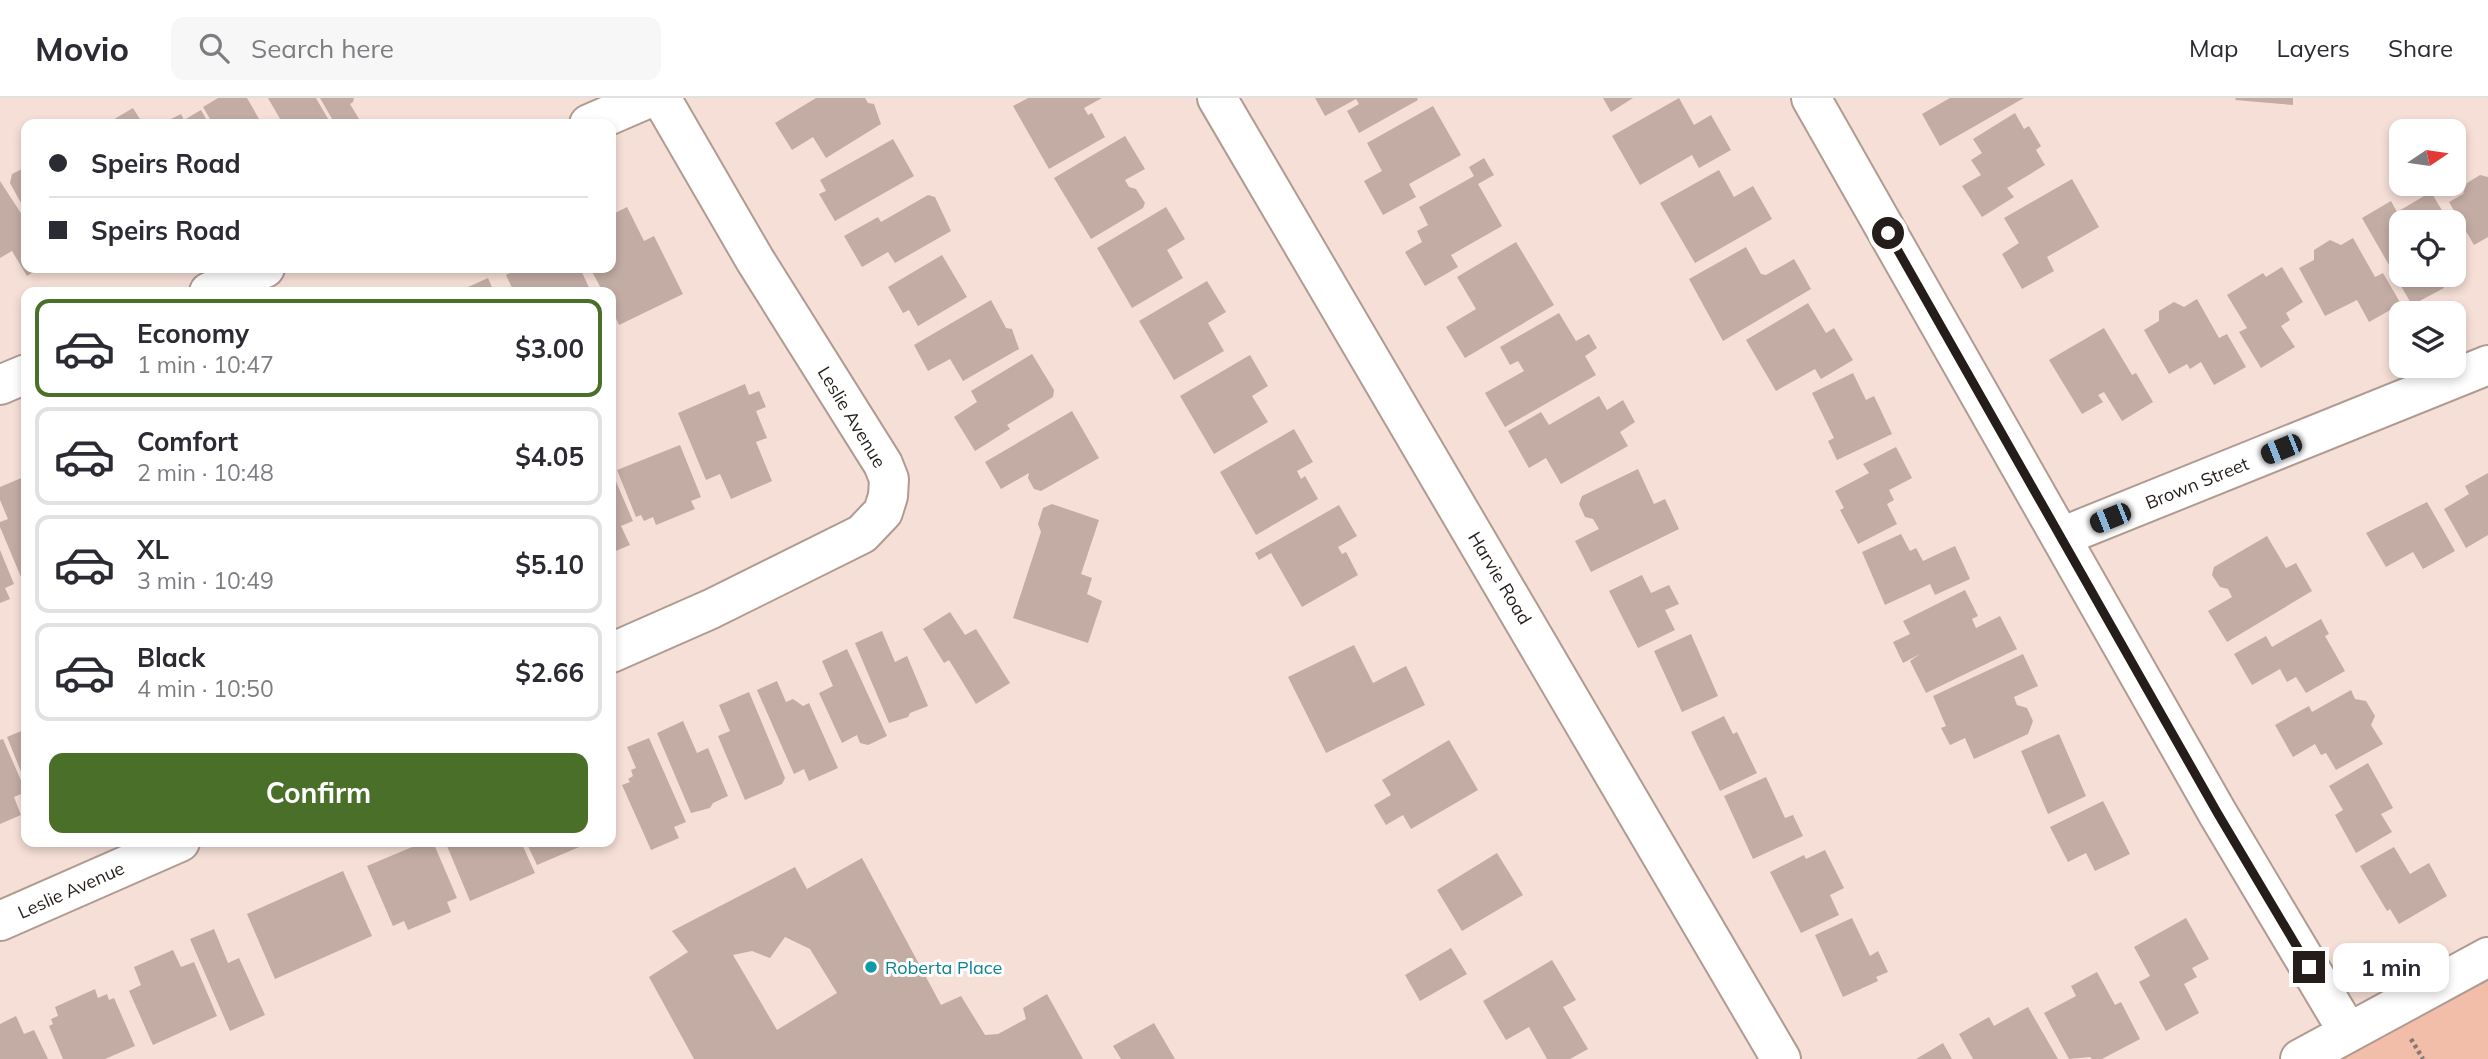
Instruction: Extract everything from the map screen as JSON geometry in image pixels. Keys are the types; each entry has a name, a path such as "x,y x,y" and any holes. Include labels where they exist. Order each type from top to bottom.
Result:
{"street":[{"path":"601,119 649,98"},
{"name":"Leslie Avenue","path":"616,651 711,609 862,534 883,512 888,496 889,479 883,464 755,260 661,98"},
{"name":"Harvie Road","path":"1217,98 1781,1059"},
{"path":"1811,98 2218,814 2348,1032"},
{"path":"221,287 253,273"},
{"name":"Brown Street","path":"2061,537 2488,365"},
{"path":"0,385 21,376"},
{"name":"Leslie Avenue","path":"0,921 169,847"},
{"path":"2300,1059 2488,957"}],"shaded area":[{"path":"2488,969 2488,1059 2300,1059"}],"building":[{"path":"218,98 247,98 259,119 210,119 203,107"},
{"path":"268,98 316,98 328,119 280,119"},
{"path":"320,98 354,98 350,104 359,119 332,119"},
{"path":"816,98 865,98 868,103 874,104 881,124 826,158 813,137 792,150 775,123"},
{"path":"1028,98 1102,98 1084,108 1088,115 1092,113 1105,137 1049,169 1013,106"},
{"path":"1315,98 1418,100 1359,133 1347,111 1359,104 1356,99 1325,116"},
{"path":"1603,98 1633,98 1611,112"},
{"path":"1679,98 1694,125 1711,115 1731,150 1699,168 1692,155 1640,185 1612,136"},
{"path":"1950,98 2024,98 1940,146 1922,114"},
{"path":"2293,98 2293,105 2235,100"},
{"path":"1433,106 1461,155 1409,184 1416,197 1383,215 1364,181 1382,171 1367,143"},
{"path":"133,108 140,119 114,119"},
{"path":"201,110 206,119 186,119"},
{"path":"2015,113 2024,129 2029,126 2041,146 2036,150 2045,165 2007,188 2014,197 1982,217 1962,186 1981,175 1971,160 1982,153 1973,139"},
{"path":"181,114 184,119 171,119"},
{"path":"1125,136 1145,169 1125,180 1129,187 1136,189 1145,203 1143,208 1091,239 1054,178"},
{"path":"893,139 914,176 835,221 819,194 826,191 820,180"},
{"path":"1484,158 1494,175 1478,184 1502,226 1451,255 1458,267 1425,286 1405,252 1422,242 1417,231 1428,225 1419,207 1474,176 1469,167"},
{"path":"21,170 21,203 10,183 12,174"},
{"path":"1719,170 1734,197 1753,186 1772,219 1695,263 1660,203"},
{"path":"2480,175 2488,177 2488,237 2474,245 2466,231 2466,210 2454,210 2449,202 2460,196 2466,196 2467,183"},
{"path":"2072,179 2099,227 2047,257 2054,271 2022,289 2002,254 2019,243 2004,218"},
{"path":"0,181 21,213 21,266 12,251 0,258"},
{"path":"928,195 935,197 951,231 895,263 888,252 862,267 844,236 878,217 881,222"},
{"path":"2424,196 2433,196 2442,210 2400,210"},
{"path":"2391,201 2396,210 2389,210 2389,265 2362,218"},
{"path":"627,207 644,241 654,236 683,294 619,325 616,319 616,287 600,287 593,273 616,273 616,212"},
{"path":"1166,207 1185,239 1167,250 1183,278 1132,308 1097,248"},
{"path":"2353,238 2375,277 2383,273 2399,301 2389,301 2389,311 2369,322 2357,300 2325,316 2299,268 2314,260 2314,250 2330,240 2341,245"},
{"path":"1516,242 1554,305 1465,358 1446,327 1476,309 1457,277"},
{"path":"1746,247 1761,274 1766,275 1794,259 1811,289 1723,341 1689,279"},
{"path":"942,255 967,297 918,326 909,310 903,313 888,287"},
{"path":"2282,267 2303,302 2286,313 2290,320 2281,326 2295,347 2261,368 2239,332 2247,328 2227,295 2263,273 2266,277"},
{"path":"582,273 589,287 512,287 506,275"},
{"path":"488,278 492,287 468,287"},
{"path":"1207,281 1226,312 1208,323 1224,351 1174,380 1139,321"},
{"path":"2402,287 2444,288 2420,301 2410,301"},
{"path":"2197,299 2219,338 2227,334 2246,367 2214,385 2201,362 2190,369 2187,364 2169,374 2144,330 2159,321 2159,311 2174,302 2184,307"},
{"path":"991,300 1006,328 1012,329 1019,349 963,381 950,359 928,371 914,345"},
{"path":"1808,303 1826,333 1834,328 1853,360 1821,379 1815,369 1776,391 1746,340"},
{"path":"1559,313 1576,341 1589,334 1597,348 1585,356 1596,375 1505,427 1485,393 1524,371 1518,361 1510,365 1500,347"},
{"path":"2104,328 2132,375 2136,373 2153,402 2122,421 2104,392 2098,395 2103,402 2082,414 2049,360"},
{"path":"1032,354 1054,390 1053,397 1007,425 1010,429 975,451 954,417 977,402 971,391"},
{"path":"1250,355 1268,386 1252,396 1268,422 1214,454 1180,396"},
{"path":"1853,373 1866,400 1874,396 1892,434 1837,460 1828,441 1834,438 1812,393"},
{"path":"745,384 749,395 759,391 766,407 756,411 767,438 756,442 772,481 731,499 720,474 706,480 678,413"},
{"path":"1599,396 1607,410 1623,400 1635,422 1620,432 1628,446 1561,484 1546,458 1529,468 1508,431 1541,412 1549,425"},
{"path":"1072,411 1099,458 1041,491 1034,489 1028,478 1029,473 1001,489 985,462"},
{"path":"1294,429 1313,462 1297,471 1301,479 1305,476 1318,499 1256,535 1220,472"},
{"path":"680,445 701,497 691,501 695,509 656,525 653,517 644,521 641,515 636,517 617,470"},
{"path":"1896,447 1912,478 1889,490 1894,500 1887,504 1897,524 1858,544 1840,510 1844,508 1835,491 1869,473 1863,464"},
{"path":"1638,469 1654,504 1665,499 1679,529 1591,572 1575,541 1599,529 1593,519 1585,517 1579,504 1582,496"},
{"path":"2488,473 2488,535 2466,548 2444,509 2469,494 2465,486"},
{"path":"21,478 21,577 0,527 0,522 8,519 0,500 0,487"},
{"path":"616,482 633,521 621,526 630,545 616,551"},
{"path":"2427,502 2455,551 2423,569 2413,552 2386,567 2366,533"},
{"path":"1052,504 1099,520 1081,574 1092,578 1087,594 1102,601 1088,643 1013,618 1041,532 1038,524 1043,508"},
{"path":"1339,505 1357,536 1338,547 1342,554 1346,552 1358,575 1302,607 1271,553 1259,560 1255,553"},
{"path":"1901,534 1910,551 1916,548 1923,561 1955,546 1970,579 1935,595 1930,584 1885,605 1862,552"},
{"path":"2267,536 2286,568 2296,563 2312,591 2227,642 2208,611 2232,597 2228,589 2220,587 2212,575 2214,567"},
{"path":"0,550 14,584 5,588 10,599 0,603"},
{"path":"1642,575 1651,593 1669,585 1679,604 1665,610 1675,630 1638,648 1609,591"},
{"path":"1965,590 1978,616 1972,619 1976,628 2000,616 2017,649 1926,693 1910,661 1920,654 1903,663 1893,642 1910,634 1903,621"},
{"path":"950,612 965,635 976,629 1010,683 976,704 949,660 944,663 923,629"},
{"path":"2321,619 2329,634 2325,636 2345,671 2306,693 2296,677 2287,682 2280,669 2252,685 2234,654 2266,636 2272,647"},
{"path":"882,631 895,662 907,656 928,706 889,723 855,643"},
{"path":"1691,634 1718,696 1682,712 1654,651"},
{"path":"1354,645 1373,683 1406,666 1425,705 1326,753 1288,677"},
{"path":"847,649 887,736 868,745 860,743 857,735 842,743 819,693 833,686 822,661"},
{"path":"2023,654 2038,686 2014,697 2017,705 2027,708 2033,721 2028,734 1974,759 1965,738 1950,745 1941,728 1946,726 1933,696"},
{"path":"777,681 786,702 793,699 803,706 809,703 838,768 809,781 804,769 794,774 757,690"},
{"path":"2351,690 2355,699 2366,701 2375,716 2371,725 2383,744 2336,770 2326,753 2321,755 2315,744 2293,757 2275,725 2309,706 2312,712"},
{"path":"749,692 785,778 782,784 745,800 718,736 730,731 719,705"},
{"path":"1724,716 1733,734 1737,732 1757,773 1720,791 1691,732"},
{"path":"683,721 697,753 708,748 728,796 713,803 710,808 691,813 657,733"},
{"path":"21,731 21,772 7,737"},
{"path":"2059,734 2086,796 2048,814 2021,751"},
{"path":"649,738 686,822 674,827 679,838 651,850 622,785 630,782 628,779 633,776 631,770 636,768 627,747"},
{"path":"3,739 21,780 21,794 14,797 21,815 0,824 0,740"},
{"path":"1449,740 1478,790 1411,829 1403,815 1386,825 1374,805 1391,795 1382,780"},
{"path":"2368,763 2393,808 2381,814 2392,832 2356,853 2335,815 2343,810 2329,786"},
{"path":"1766,777 1785,818 1793,815 1803,836 1753,859 1724,796"},
{"path":"2103,801 2130,854 2095,871 2086,853 2068,862 2050,827"},
{"path":"412,847 435,847 457,898 447,902 451,912 408,930 404,921 393,926 367,866"},
{"path":"447,847 523,847 535,873 470,901"},
{"path":"528,847 579,847 537,865"},
{"path":"2394,847 2410,874 2429,863 2447,896 2399,924 2390,909 2387,911 2360,866"},
{"path":"1825,850 1844,888 1830,895 1839,915 1801,933 1770,872 1804,855 1806,859"},
{"path":"1497,853 1523,895 1462,931 1437,890"},
{"name":"Roberta Place","path":"862,858 941,1005 961,996 985,1035 998,1034 1026,1019 1023,1008 1047,994 1083,1059 694,1059 649,977 688,952 672,931 795,867 807,889","holes":["785,937 810,949 837,993 777,1030 733,955 752,951 770,958"]},
{"path":"343,871 372,936 275,979 247,914"},
{"path":"1852,918 1870,956 1878,951 1888,972 1876,977 1878,981 1843,997 1815,935"},
{"path":"2186,918 2209,959 2192,968 2197,977 2184,984 2199,1013 2166,1031 2139,982 2150,976 2134,947"},
{"path":"214,929 228,963 239,958 265,1015 230,1031 190,939"},
{"path":"1451,948 1467,974 1420,1001 1405,975"},
{"path":"173,950 181,967 194,962 217,1016 153,1045 129,991 141,985 134,967"},
{"path":"1552,960 1576,1000 1563,1007 1588,1049 1570,1059 1547,1059 1529,1027 1506,1040 1483,1001"},
{"path":"2097,972 2115,1005 2121,1002 2140,1039 2102,1059 2069,1059 2044,1013 2076,996 2071,986"},
{"path":"95,989 98,998 107,994 109,1000 114,998 135,1046 105,1059 63,1059 49,1026 53,1024 51,1019 58,1016 55,1007"},
{"path":"2028,1007 2058,1059 1973,1059 1959,1034 1989,1017 1994,1026"},
{"path":"16,1016 24,1034 34,1030 48,1059 0,1059 0,1024"},
{"path":"1154,1023 1175,1059 1121,1059 1113,1046"},
{"path":"1943,1043 1952,1059 1916,1059"}],"place":[{"name":"Roberta Place","path":"871,967"}],"route":[{"path":"1888,233 2218,814 2309,967"}]}
